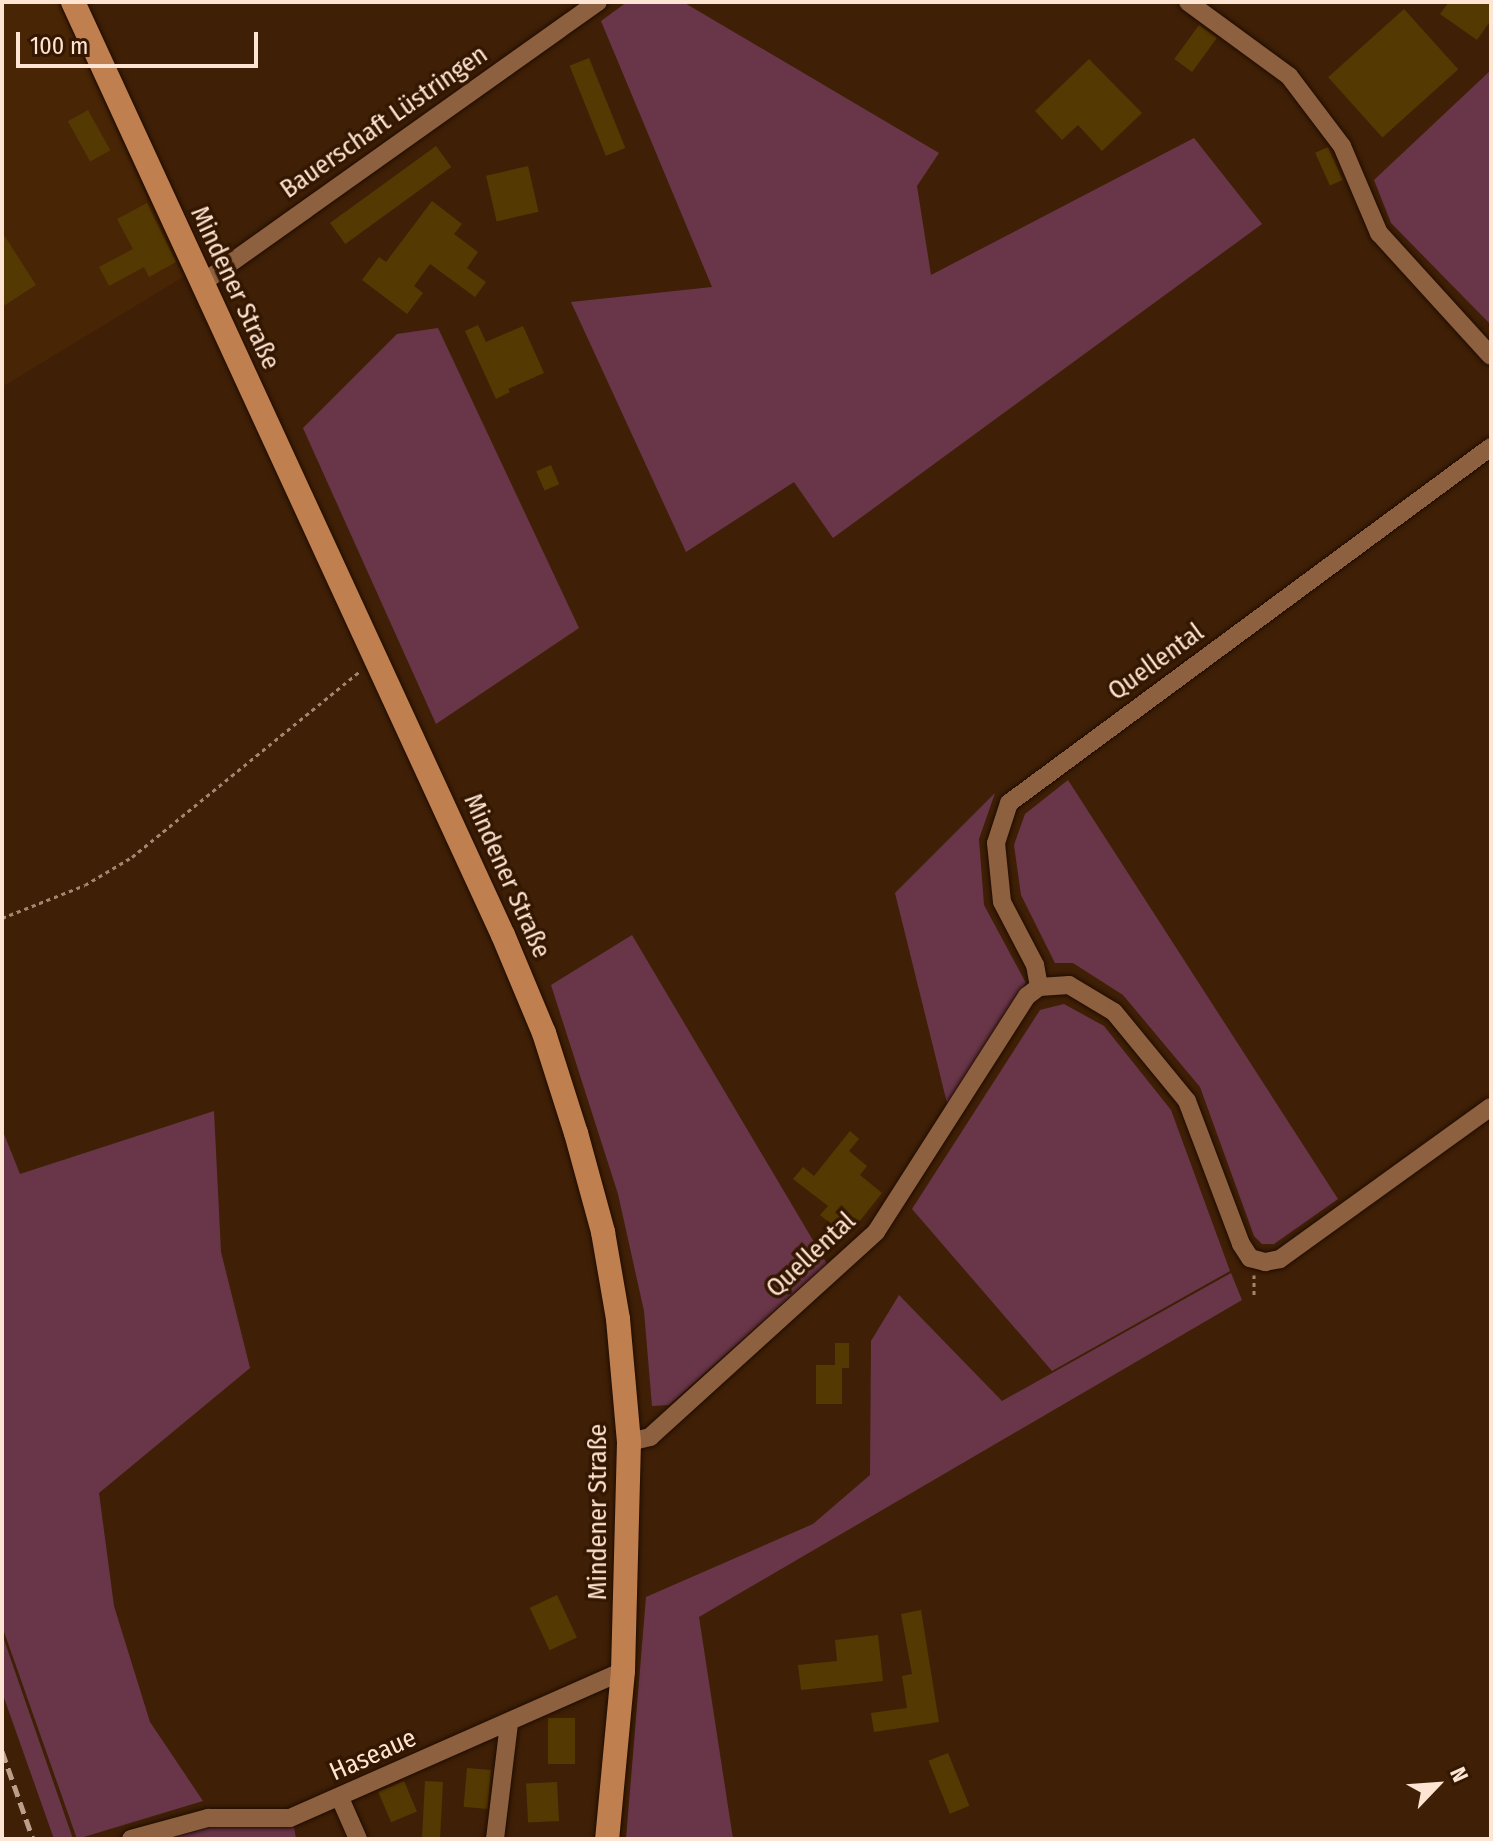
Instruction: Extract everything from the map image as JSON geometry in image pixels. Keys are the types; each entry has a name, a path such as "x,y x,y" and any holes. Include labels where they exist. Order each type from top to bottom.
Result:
{"main road":[{"name":"Mindener Straße","path":"73,2 201,284 378,657 503,935 544,1033 576,1133 603,1232 618,1319 629,1442 623,1671 607,1839"}],"street":[{"name":"Bauerschaft Lüstringen","path":"201,284 598,2"},
{"path":"1188,2 1289,76 1342,146 1379,233 1491,356"},
{"name":"Quellental","path":"629,1442 650,1437 876,1232 1027,996 1039,987 1035,965 1002,902 996,843 1009,803 1491,447"},
{"path":"1039,987 1069,985 1114,1012 1187,1101 1241,1244 1250,1258 1265,1262 1280,1259 1491,1107"},
{"name":"Haseaue","path":"131,1839 208,1818 290,1818 623,1671"},
{"path":"495,1839 509,1723"},
{"path":"340,1798 358,1839"}],"path":[{"path":"2,918 85,885 132,857 378,657"}],"shaded area":[{"path":"2,2 58,2 183,277 2,387"},
{"path":"627,2 683,2 939,153 917,186 931,275 1194,138 1262,224 833,538 794,482 686,552 571,302 712,287 601,21"},
{"path":"1491,70 1491,325 1391,223 1374,180"},
{"path":"438,328 579,628 436,724 303,428 397,334"},
{"path":"1068,780 1338,1199 1274,1244 1262,1244 1254,1236 1200,1087 1123,995 1073,963 1055,963 1021,895 1014,845 1025,814"},
{"path":"995,793 979,839 984,905 1026,983 948,1107 895,893"},
{"path":"632,935 827,1264 669,1405 652,1406 644,1311 618,1194 551,985"},
{"path":"1064,1004 1104,1026 1171,1110 1230,1271 1052,1371 912,1209 1040,1010"},
{"path":"214,1111 221,1252 250,1368 99,1493 114,1606 150,1722 203,1801 77,1839 2,1626 2,1129 20,1174"},
{"path":"1231,1273 1242,1300 699,1617 733,1839 626,1839 646,1597 813,1524 870,1475 871,1341 899,1295 1002,1401"},
{"path":"2,1634 73,1839 54,1839 2,1692"},
{"path":"209,1827 294,1827 296,1839 166,1839"}],"building":[{"path":"1449,2 1491,2 1491,20 1477,40 1440,14"},
{"path":"1404,9 1458,69 1382,137 1328,77"},
{"path":"1199,25 1217,38 1192,72 1174,59"},
{"path":"589,58 625,148 606,156 570,66"},
{"path":"1089,59 1142,113 1102,151 1078,125 1062,140 1035,111"},
{"path":"88,110 110,150 90,161 68,121"},
{"path":"436,146 451,167 345,244 330,223"},
{"path":"1328,147 1343,180 1330,186 1315,153"},
{"path":"528,166 539,212 497,221 486,176"},
{"path":"432,201 462,224 454,234 478,252 467,268 486,282 475,297 430,264 414,286 423,293 407,314 362,280 379,257 386,262"},
{"path":"147,203 176,262 149,277 144,267 109,286 99,267 133,249 117,219"},
{"path":"2,232 36,285 2,307"},
{"path":"478,325 486,342 523,326 544,373 508,389 510,392 496,399 465,331"},
{"path":"551,465 559,484 544,491 536,471"},
{"path":"850,1131 859,1139 849,1151 867,1166 860,1175 882,1193 847,1237 820,1215 828,1206 793,1179 803,1167 814,1176"},
{"path":"835,1343 849,1343 849,1368 842,1368 842,1404 816,1404 816,1365 835,1365"},
{"path":"557,1595 577,1638 550,1650 530,1608"},
{"path":"921,1610 939,1722 874,1732 871,1713 907,1708 902,1676 912,1674 901,1614"},
{"path":"878,1635 883,1681 801,1690 798,1665 837,1661 835,1640"},
{"path":"548,1718 575,1718 575,1764 548,1764"},
{"path":"948,1753 969,1806 950,1814 929,1761"},
{"path":"467,1768 491,1770 488,1809 464,1807"},
{"path":"404,1781 417,1811 391,1822 378,1792"},
{"path":"425,1781 443,1782 440,1839 422,1839"},
{"path":"557,1782 559,1821 528,1823 526,1784"}],"railway":[{"path":"2,1751 33,1839"}]}
